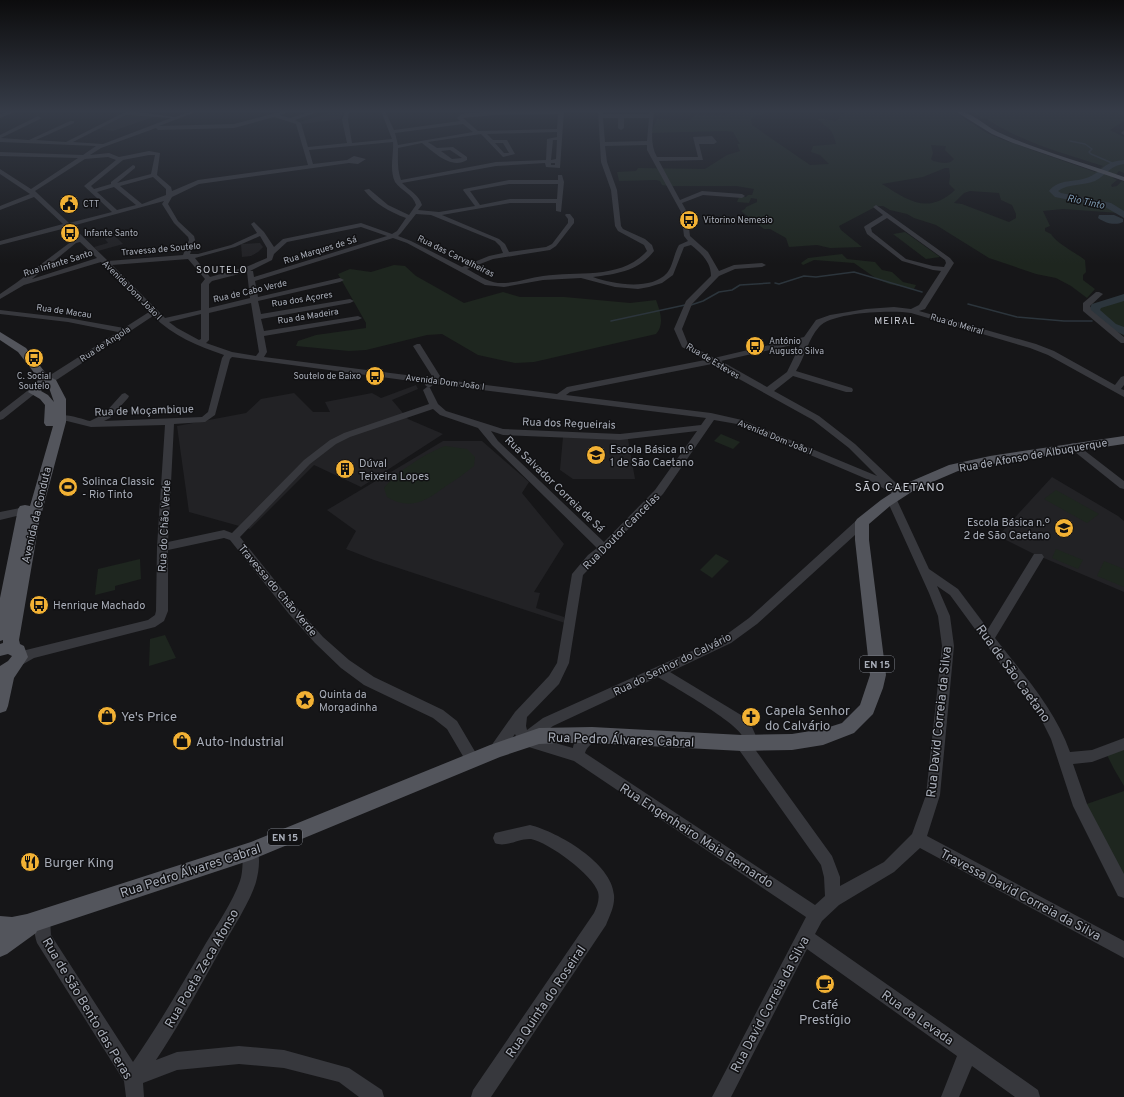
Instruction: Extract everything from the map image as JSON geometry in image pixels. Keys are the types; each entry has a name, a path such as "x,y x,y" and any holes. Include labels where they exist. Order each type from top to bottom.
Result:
{"main road":[{"path":"1076,162 1124,179"},
{"path":"1081,162 1124,175"},
{"path":"0,335 22,350 44,385"},
{"path":"0,342 15,352 44,385"},
{"name":"Avenida da Conduta","path":"0,706 6,676 13,659 11,640 32,523 60,418 60,399 44,385"},
{"name":"Avenida da Conduta","path":"0,635 25,511 50,424 51,405 44,397 44,385"},
{"name":"Rua de Afonso de Albuquerque","path":"895,495 934,475 966,464 1073,446 1124,440"},
{"path":"862,522 895,495"},
{"name":"Rua Pedro Álvares Cabral","path":"0,926 12,927 42,920 251,851 472,759 539,736 592,735 747,743 792,742 823,737 848,728 867,709 878,675 862,540 862,522"},
{"name":"Rua Pedro Álvares Cabral","path":"0,947 24,929 42,920"}],"street":[{"path":"0,208 33,193 75,162"},
{"path":"116,212 87,186 117,162"},
{"path":"154,175 156,162"},
{"path":"0,243 156,202 183,187 204,181 340,162"},
{"path":"394,237 419,205 418,199 406,190 399,182 397,177 396,162"},
{"path":"399,182 496,164 528,162"},
{"path":"553,162 558,164 561,182 559,211"},
{"name":"Rua das Carvalheiras","path":"209,279 249,269 270,259 272,253 285,240 354,225 367,226 394,237 436,255 497,286 511,286 550,277 583,276 634,266 648,256 652,251 650,246 646,243 620,230 617,219 614,190 604,162"},
{"path":"657,162 680,202 684,212 687,236 706,253 716,269 715,274 719,274 734,267 762,265"},
{"path":"134,167 113,183 141,206"},
{"name":"Avenida Dom João I","path":"0,171 33,193 82,239 163,321 186,338 200,344 230,354 258,359 711,416 739,422 872,478 895,495"},
{"path":"93,191 154,175"},
{"path":"154,175 169,188 169,196 165,204 168,211 176,222 191,236 192,240 186,255 194,258 203,275 209,279 205,284 205,340 200,344"},
{"path":"480,206 466,190 509,182 561,182"},
{"path":"367,190 374,199 401,214 432,214 523,200 560,201"},
{"path":"680,202 702,193 742,196"},
{"path":"876,207 948,259 950,264 922,307 912,311"},
{"path":"432,214 497,240 503,245 507,255"},
{"path":"462,269 491,257 539,251 554,245 571,223 571,219 568,215"},
{"path":"887,215 881,220 867,227 869,233 904,260 945,272"},
{"path":"881,220 894,220"},
{"path":"254,224 267,238 272,253"},
{"path":"24,226 33,234"},
{"name":"Travessa de Soutelo","path":"104,261 190,256 233,246 256,234 262,233"},
{"name":"Rua Marques de Sá","path":"251,280 394,237"},
{"path":"0,297 19,285 74,242 82,239"},
{"path":"583,276 595,282 620,286 638,286 655,283 667,277 673,270 676,256 681,246 692,242"},
{"name":"Rua Infante Santo","path":"19,285 104,261"},
{"path":"249,269 263,352 258,359"},
{"path":"34,273 34,276 41,278"},
{"name":"Rua de Esteves","path":"715,274 710,282 689,303 678,329 685,345 816,418 852,446 881,473 895,495"},
{"name":"Rua de Cabo Verde","path":"163,321 340,280"},
{"path":"1099,294 1086,306 1087,310 1124,341"},
{"name":"Rua dos Açores","path":"258,317 350,301"},
{"path":"922,307 926,315"},
{"name":"Rua do Meiral","path":"767,391 786,379 807,339 818,322 827,318 881,309 896,309 912,311 1033,346 1051,353 1120,391"},
{"name":"Rua de Macau","path":"0,312 68,320 125,331"},
{"name":"Rua de Angola","path":"0,417 44,385 154,312"},
{"name":"Rua da Madeira","path":"261,334 358,318"},
{"path":"559,397 567,390 712,361 807,339"},
{"path":"416,346 436,376 432,380 427,390"},
{"name":"Rua de Moçambique","path":"60,418 68,418 91,424 200,420 212,413 226,358 230,354"},
{"path":"791,372 849,390"},
{"path":"234,537 307,462 333,442 347,434 434,405 427,390 419,379"},
{"path":"1120,391 1124,379"},
{"path":"91,424 107,416 125,396"},
{"name":"Rua dos Regueirais","path":"434,405 443,413 503,432 620,437 704,427"},
{"path":"0,406 14,406"},
{"name":"Rua Doutor Cancelas","path":"496,750 521,715 554,680 563,663 578,574 659,492 709,422 711,416"},
{"name":"Rua do Chão Verde","path":"13,659 151,624 160,618 162,611 162,546 170,422"},
{"name":"Rua Salvador Correia de Sá","path":"481,426 492,440 603,548"},
{"path":"1073,446 1124,486"},
{"name":"Rua David Correia da Silva","path":"720,1097 816,916 833,899 889,867 918,839 933,795 948,646 944,616 895,495"},
{"path":"0,516 25,511"},
{"name":"Rua do Senhor do Calvário","path":"524,740 548,722 727,640 753,621 862,522"},
{"name":"Travessa do Chão Verde","path":"162,546 224,534 234,537 293,611 319,640 345,664 369,681 438,714 452,725 472,759"},
{"path":"989,638 1038,558"},
{"name":"Rua de São Caetano","path":"926,571 954,592 1046,715 1058,738 1080,806 1124,890"},
{"path":"935,593 954,592"},
{"path":"659,672 736,719 747,731 747,743 827,861 832,877 833,899"},
{"path":"521,715 519,726 524,740"},
{"path":"578,756 580,745 592,735"},
{"name":"Rua Engenheiro Maia Bernardo","path":"524,740 578,756 803,905 816,916"},
{"path":"1065,759 1092,756 1124,744"},
{"name":"Rua Quinta do Roseiral","path":"480,1097 600,919 607,903 603,886 592,871 554,840 530,832 500,838"},
{"name":"Travessa David Correia da Silva","path":"918,839 1124,950"},
{"name":"Rua Poeta Zeca Afonso","path":"133,1078 166,1029 235,909 248,882 251,864 251,851"},
{"name":"Rua de São Bento das Peras","path":"42,920 43,937 133,1078 135,1097"},
{"name":"Rua da Levada","path":"805,937 1031,1097"},
{"path":"950,1097 968,1052"},
{"path":"133,1078 177,1061 239,1055 284,1059 343,1074 375,1097"}],"shaded area":[{"path":"716,162 806,162 810,165 829,164 827,162 1067,162 1095,172 1103,166 1091,162 1124,162 1124,173 1119,171 1113,178 1117,180 1111,185 1112,187 1117,186 1122,181 1124,182 1124,216 1119,213 1063,209 1043,211 1050,226 1045,228 1045,231 1051,234 1062,245 1085,260 1086,272 1083,275 1083,280 1095,289 1087,298 1071,286 1056,278 1036,274 989,258 936,225 914,218 907,214 890,210 883,206 877,206 839,226 841,230 862,247 830,248 817,245 789,247 786,238 770,229 764,229 741,211 757,202 757,199 751,198 749,203 737,202 739,197 752,195 754,189 736,186 669,186 662,185 660,181 656,180 619,181 617,172 636,171 638,168 705,169","holes":["945,168 949,168 949,184 955,190 945,198 936,202 927,204 918,203 901,196 882,184 923,177","970,191 999,193 1001,200 1012,205 1016,218 1009,222 962,204 954,203 964,193"]},
{"path":"1099,215 1114,215 1123,219 1123,222 1113,224 1107,223 1098,218"},
{"path":"905,232 940,257 926,259 893,234"},
{"path":"115,236 123,244 98,251 94,247 108,243 105,239"},
{"path":"260,243 263,247 258,252 251,256 242,257 241,244"},
{"path":"842,254 847,259 875,262 882,270 892,272 903,282 916,285 914,289 889,284 877,279 854,263 814,260 803,265 801,263 808,258"},
{"path":"394,265 405,266 416,276 464,303 503,292 520,297 564,297 630,303 656,300 661,322 659,330 656,334 534,362 515,363 478,355 442,334 427,335 366,350 349,351 296,346 298,341 316,335 366,328 366,323 338,274 350,269 371,272"},
{"path":"1124,294 1124,336 1090,309 1092,304 1113,299"},
{"path":"416,385 418,389 392,400 408,419 443,434 361,487 314,465 250,529 189,512 177,426 246,413 261,399 294,393 313,412 330,412 325,402 372,393 381,398"},
{"path":"721,434 740,442 733,449 714,441"},
{"name":"Escola Básica n.º 1 de São Caetano","path":"563,437 628,439 635,479 573,479 560,470"},
{"path":"443,441 482,441 529,482 522,493 564,544 534,592 540,593 536,608 564,617 565,623 374,560 346,549 356,531 327,510"},
{"path":"445,446 467,449 475,457 474,466 425,500 411,504 396,501 387,497 384,488 396,475 420,458"},
{"name":"Escola Básica n.º 2 de São Caetano","path":"1052,477 1124,521 1124,592 1032,553 998,536"},
{"path":"1056,490 1099,514 1087,523 1044,499"},
{"path":"1056,549 1083,560 1078,569 1052,558"},
{"path":"716,554 729,561 712,578 700,570"},
{"path":"140,559 141,579 115,586 115,590 95,595 98,569"},
{"path":"1104,561 1124,569 1124,587 1097,576"},
{"path":"165,635 176,658 149,666 150,639"},
{"path":"1124,749 1124,786 1106,753"},
{"path":"1124,791 1124,875 1081,806"}],"waterway":[{"name":"Rio Tinto","path":"1123,162 1108,166 1092,179 1062,185 1053,191 1058,195 1108,205 1124,215"},
{"path":"775,283 779,284 804,276 816,277 854,272 922,292"},
{"path":"691,305 703,301 719,292 732,290 740,285 770,283"},
{"name":"Rio Tinto","path":"1124,297 1096,306 1094,311 1112,326 1124,332"},
{"path":"968,304 1017,317 1064,321 1092,321"},
{"path":"611,321 685,305"}],"place":[{"name":"CTT","path":"69,204"},
{"name":"Vitorino Nemesio","path":"689,220"},
{"name":"Infante Santo","path":"70,233"},
{"name":"António Augusto Silva","path":"755,346"},
{"name":"C. Social Soutelo","path":"34,358"},
{"name":"Soutelo de Baixo","path":"375,376"},
{"name":"Escola Básica n.º 1 de São Caetano","path":"596,455"},
{"name":"Dúval Teixeira Lopes","path":"345,469"},
{"name":"Solinca Classic - Rio Tinto","path":"68,487"},
{"name":"Escola Básica n.º 2 de São Caetano","path":"1064,528"},
{"name":"Henrique Machado","path":"39,605"},
{"name":"Quinta da Morgadinha","path":"305,700"},
{"name":"Ye's Price","path":"107,716"},
{"name":"Capela Senhor do Calvário","path":"751,717"},
{"name":"Auto-Industrial","path":"182,741"},
{"name":"Burger King","path":"30,862"},
{"name":"Café Prestígio","path":"825,984"}],"district":[{"name":"SOUTELO","path":"222,269"},
{"name":"MEIRAL","path":"895,320"},
{"name":"SÃO CAETANO","path":"900,487"}]}
